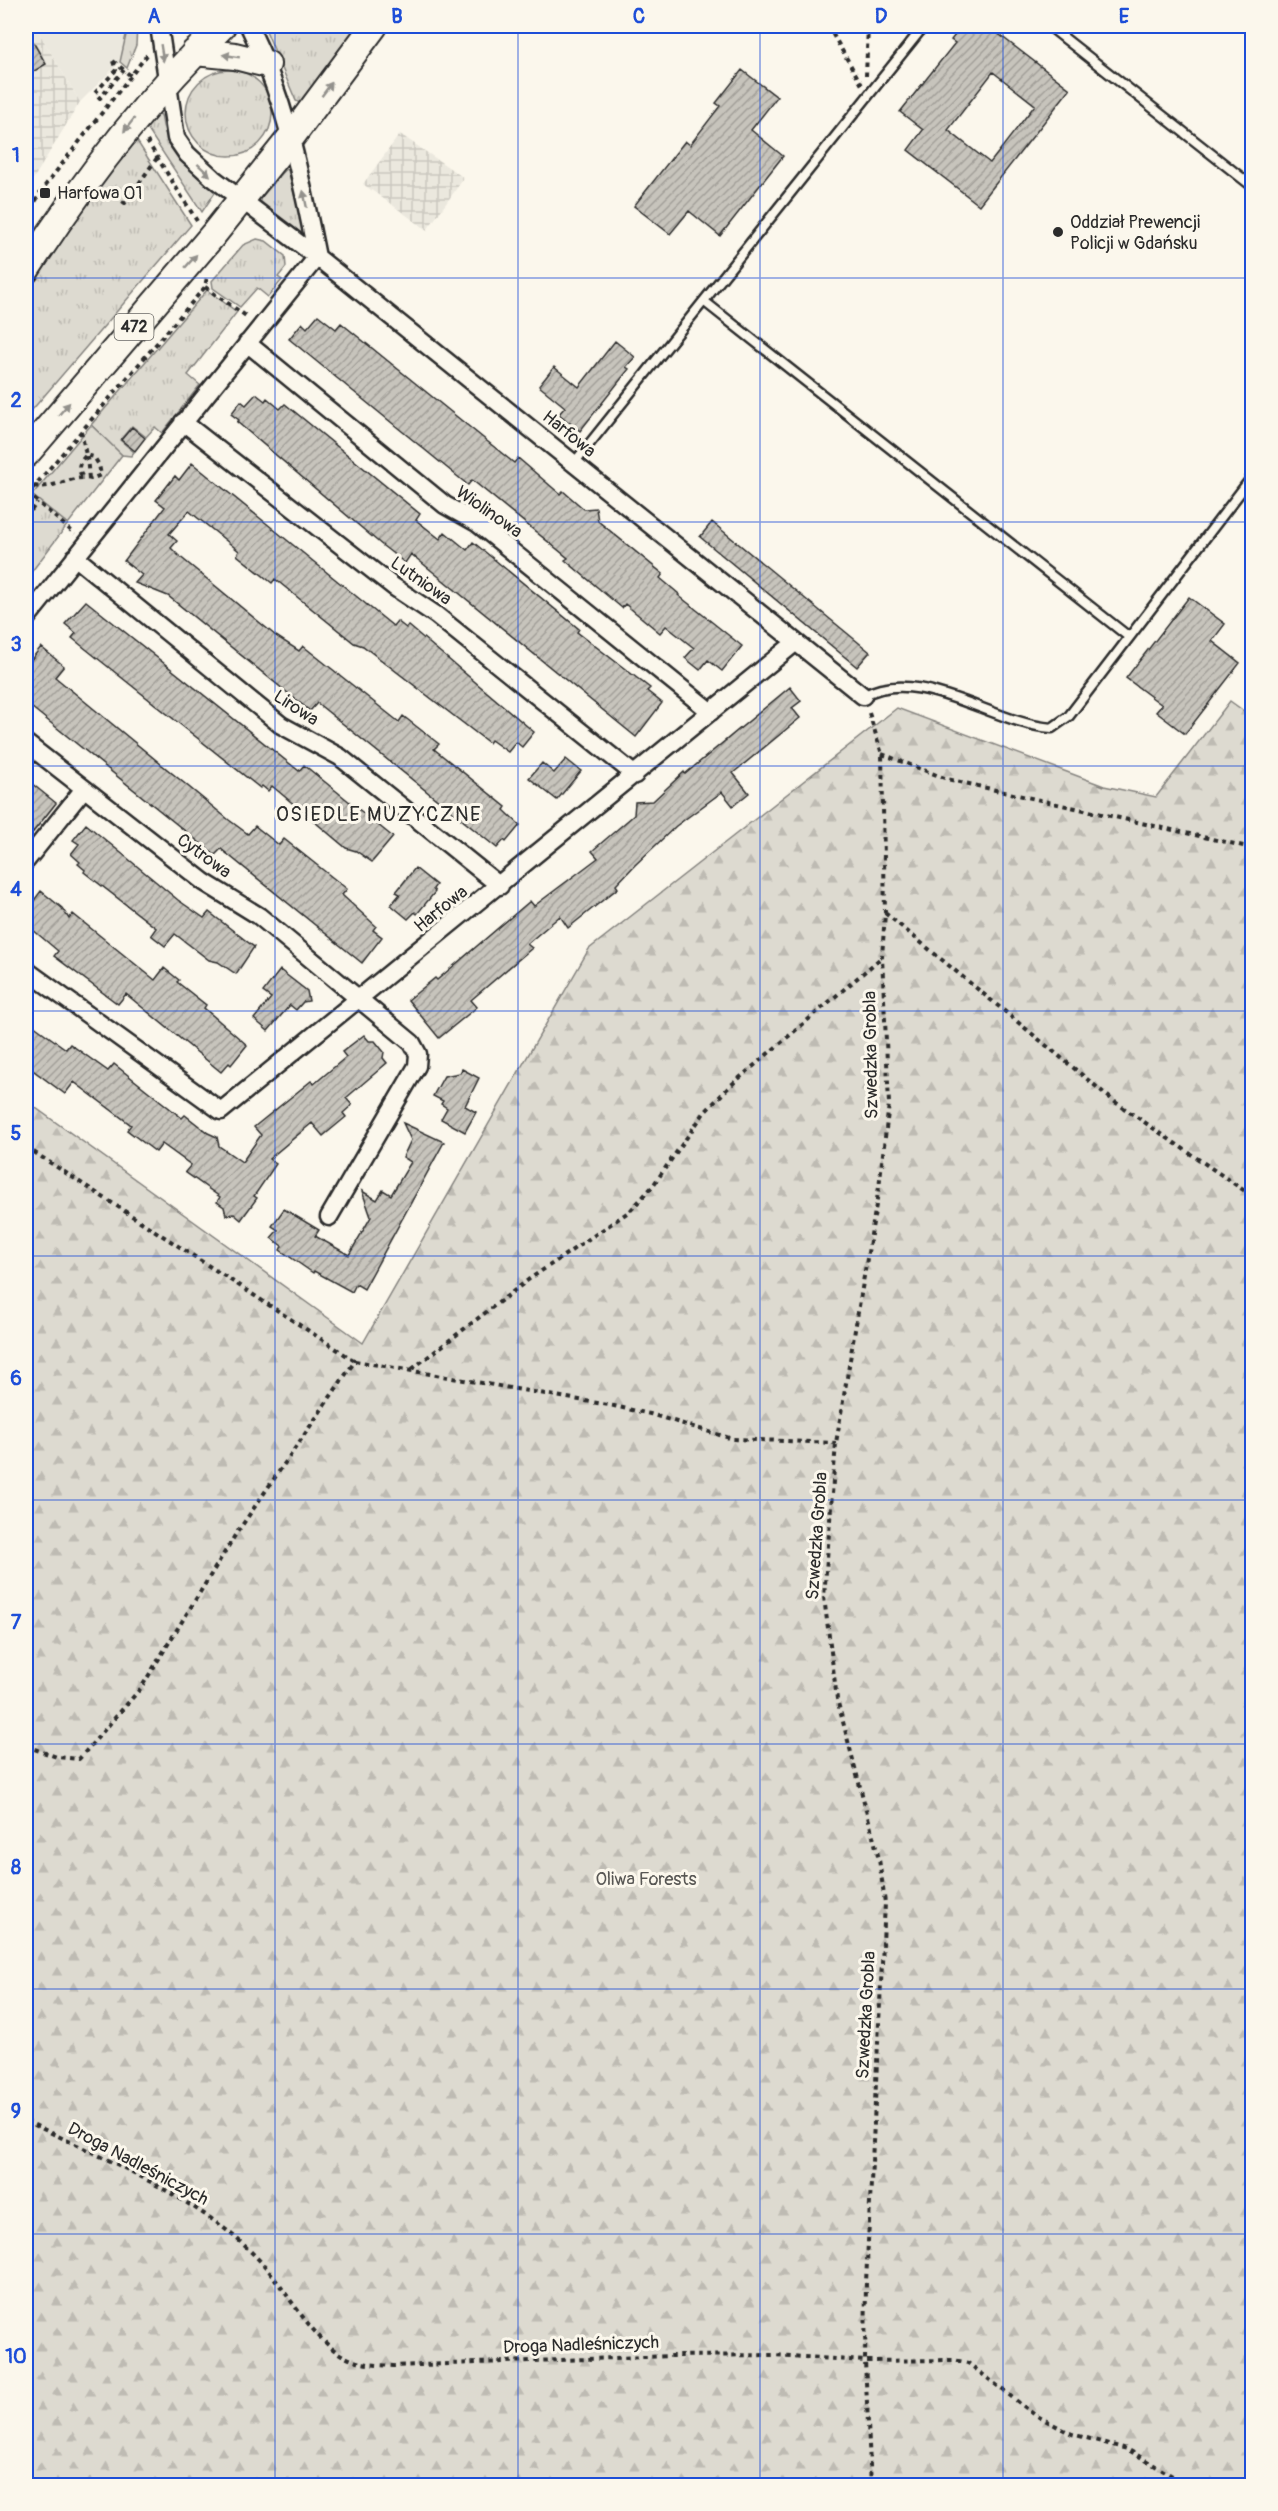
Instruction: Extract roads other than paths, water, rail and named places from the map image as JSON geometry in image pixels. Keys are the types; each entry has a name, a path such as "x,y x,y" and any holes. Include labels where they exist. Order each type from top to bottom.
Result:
{"main road":[{"path":"26,270 74,197 130,123 167,81 222,26"},
{"name":"472","path":"26,454 241,200 374,26"},
{"path":"195,52 235,56 267,64"}],"street":[{"path":"26,619 317,257 292,136 267,64 249,26"},
{"path":"160,34 176,138 213,178 241,200"},
{"name":"Harfowa","path":"241,200 317,257 863,696"},
{"name":"Wiolinowa","path":"247,343 445,505 477,523 711,712"},
{"name":"Lutniowa","path":"183,422 394,587 436,615 635,775"},
{"name":"Lirowa","path":"75,557 281,725 340,757 500,886"},
{"name":"Harfowa","path":"26,970 221,1111 500,886 796,642"},
{"name":"Cytrowa","path":"26,743 83,790 204,882 259,916 361,999"},
{"path":"26,861 83,790"},
{"path":"328,1217 417,1066 418,1054 412,1043 361,999"}],"lane":[{"path":"574,464 924,26"},
{"path":"1048,26 1252,186"},
{"path":"705,302 1129,637"},
{"path":"863,696 878,687 896,685 927,690 1030,727 1052,728 1069,716 1252,477"}],"place":[{"name":"Harfowa 01","path":"45,193"},
{"name":"Oddział Prewencji Policji w Gdańsku","path":"1058,232"}],"district":[{"name":"OSIEDLE MUZYCZNE","path":"379,814"}],"park label":[{"name":"Oliwa Forests","path":"646,1879"}]}
